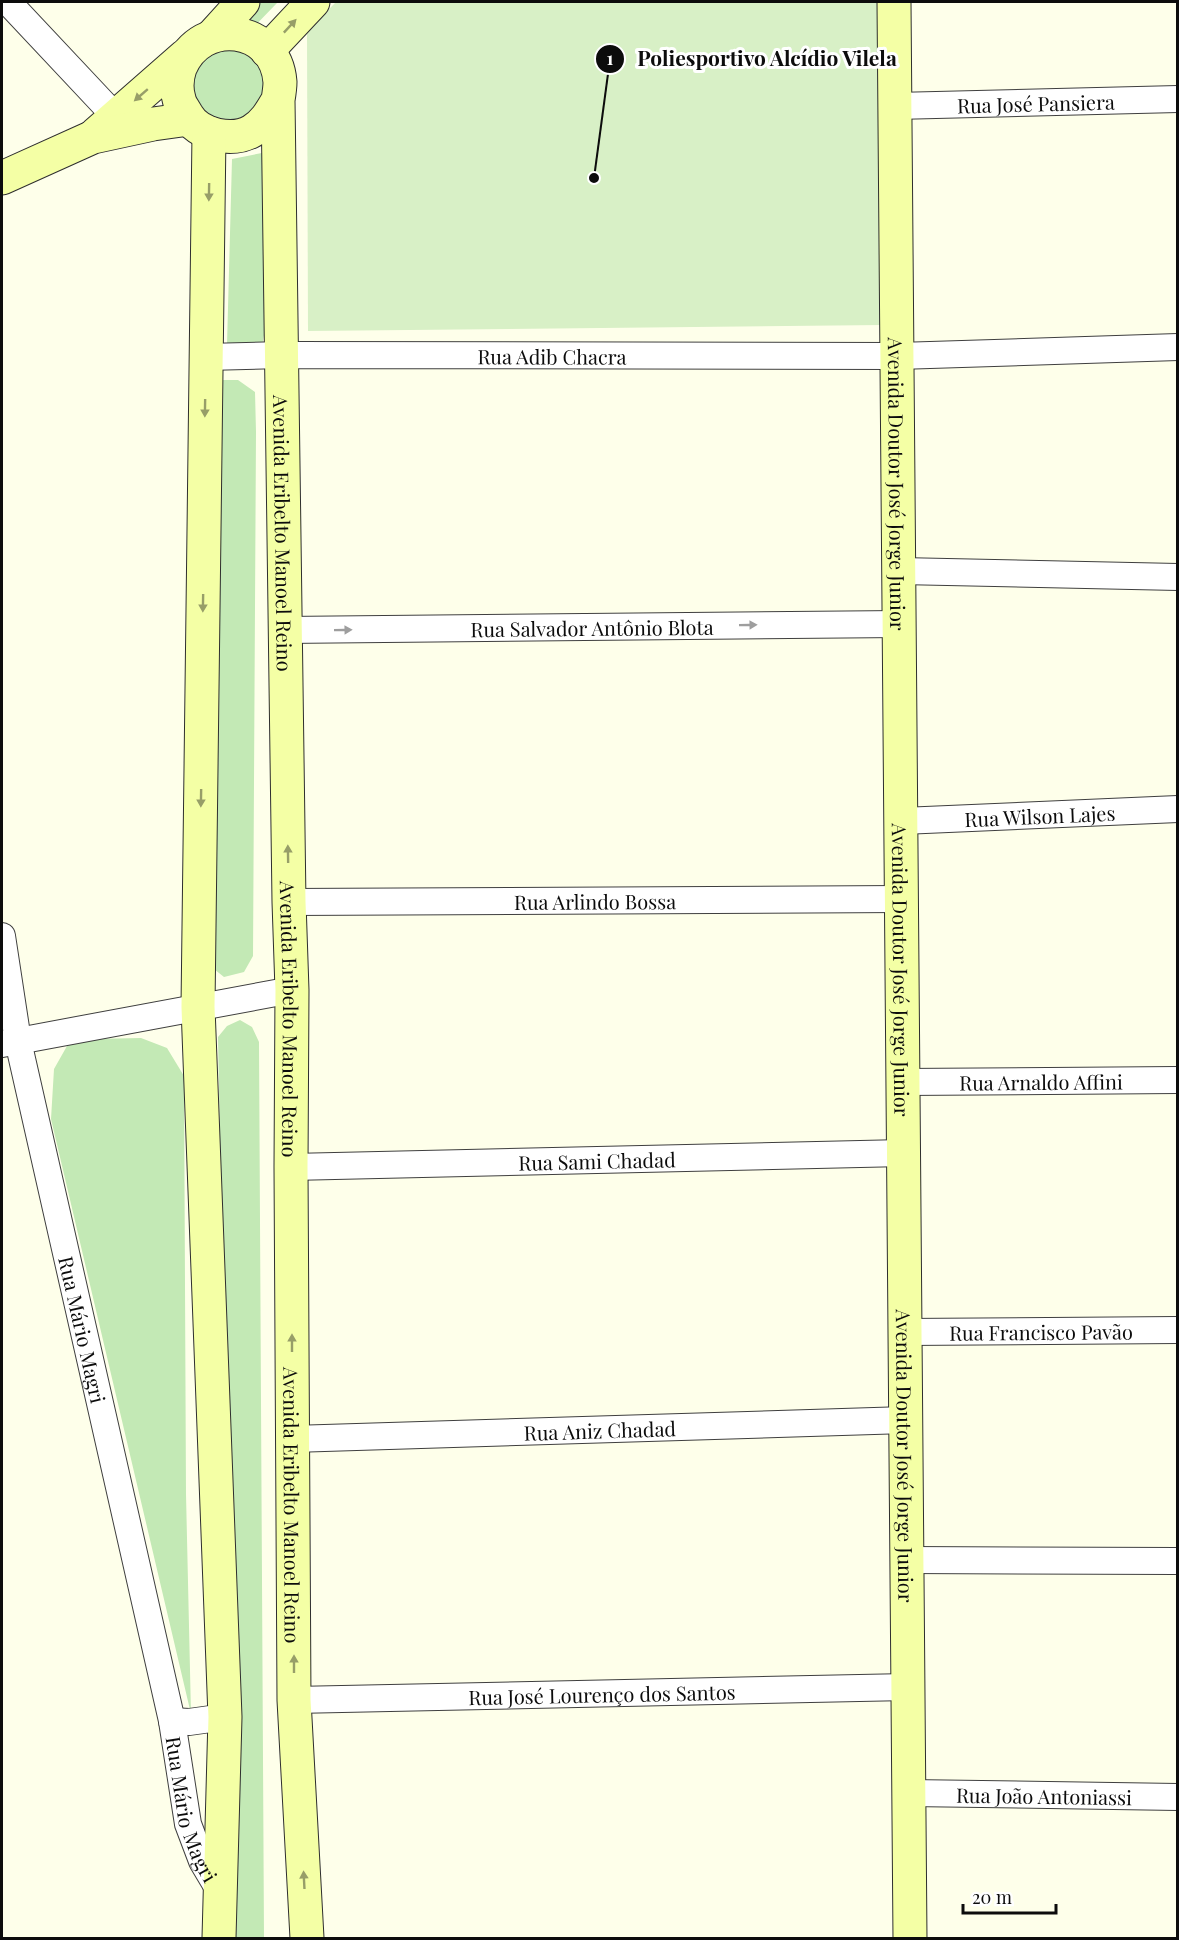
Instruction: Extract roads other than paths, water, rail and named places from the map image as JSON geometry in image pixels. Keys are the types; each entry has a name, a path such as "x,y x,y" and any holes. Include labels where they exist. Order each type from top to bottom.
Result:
{"main road":[{"path":"213,35 243,2"},
{"path":"267,51 314,2"},
{"name":"Avenida Doutor José Jorge Junior","path":"894,2 910,1938"},
{"path":"2,178 111,128 197,43 213,35 233,33 252,38 267,51 276,65 280,82 278,100 268,118 251,132 231,137 199,126 111,128"},
{"path":"185,56 177,77 179,100 199,126 206,357 198,1007 225,1717 219,1938"},
{"name":"Avenida Eribelto Manoel Reino","path":"278,100 284,630 292,990 294,1700 308,1938"}],"street":[{"path":"8,2 111,128"},
{"name":"Rua José Pansiera","path":"896,106 1178,99"},
{"name":"Rua Adib Chacra","path":"206,357 282,355 898,356 1178,347"},
{"path":"900,571 1178,577"},
{"name":"Rua Salvador Antônio Blota","path":"284,630 900,624"},
{"name":"Rua Wilson Lajes","path":"902,821 1178,809"},
{"name":"Rua Arlindo Bossa","path":"289,902 902,899"},
{"name":"Rua Mário Magri","path":"2,936 10,1042 172,1721 188,1824 202,1861 221,1893"},
{"path":"10,1042 292,990"},
{"name":"Rua Arnaldo Affini","path":"903,1082 1178,1080"},
{"name":"Rua Sami Chadad","path":"291,1167 904,1154"},
{"name":"Rua Francisco Pavão","path":"905,1332 1178,1330"},
{"name":"Rua Aniz Chadad","path":"292,1439 906,1420"},
{"path":"907,1560 1178,1561"},
{"name":"Rua José Lourenço dos Santos","path":"294,1700 908,1687"},
{"name":"Rua Mário Magri","path":"172,1721 189,1722 225,1717"},
{"name":"Rua João Antoniassi","path":"909,1793 1178,1797"}],"place":[{"name":"Poliesportivo Alcídio Vilela","path":"594,178"}]}
